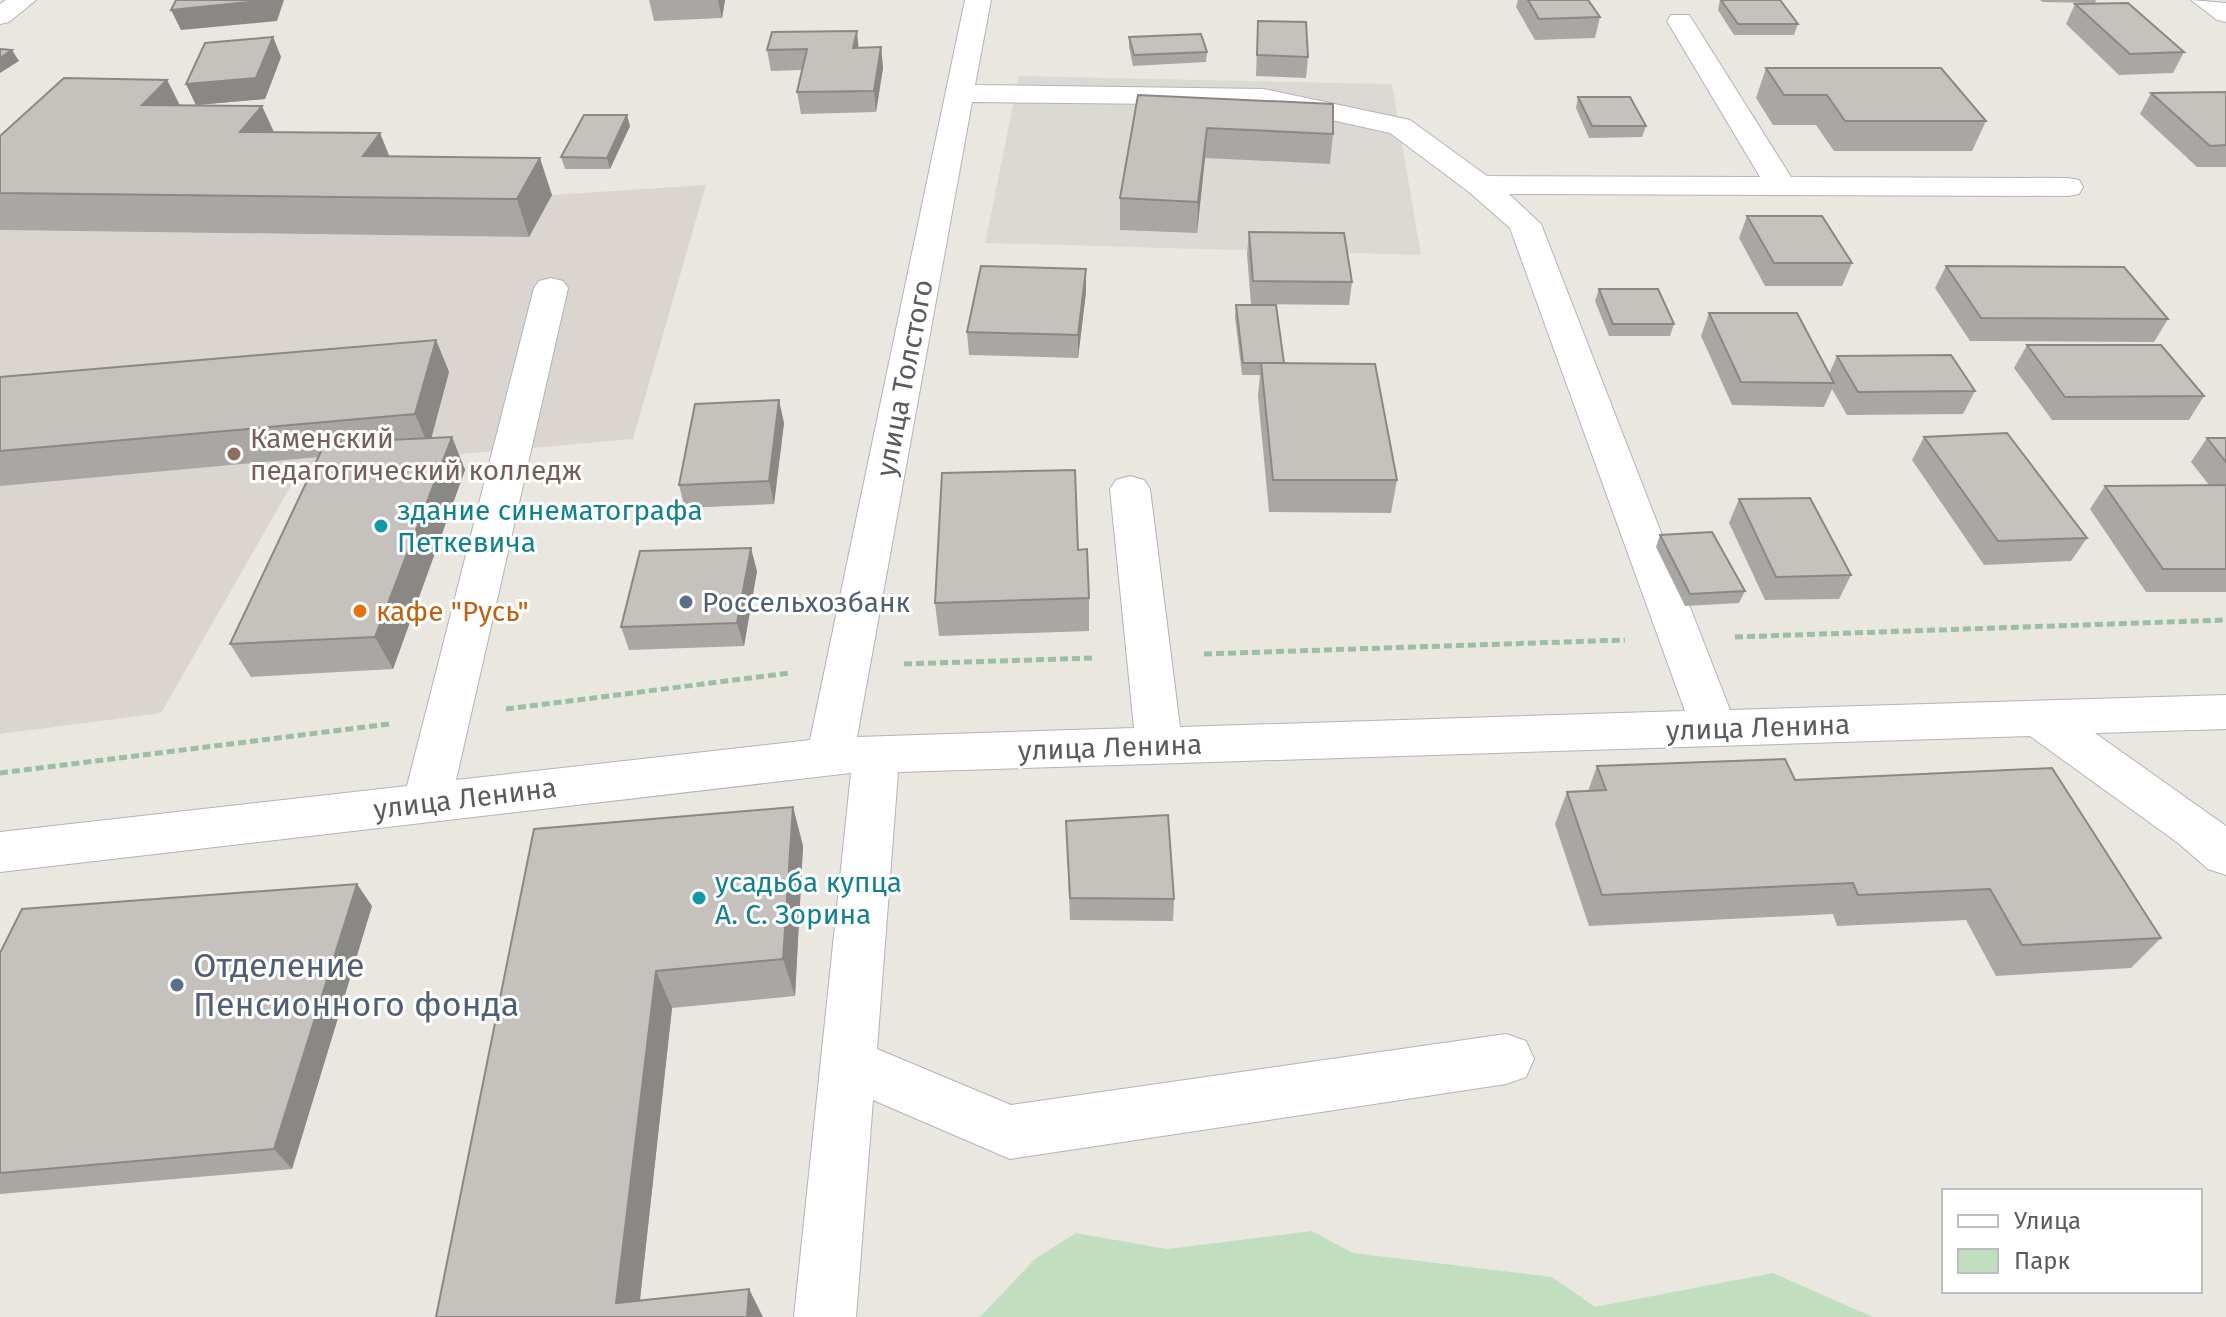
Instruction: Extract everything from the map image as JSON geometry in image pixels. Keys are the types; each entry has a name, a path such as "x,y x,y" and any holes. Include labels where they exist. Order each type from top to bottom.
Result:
{"street":[{"path":"0,16 23,0"},
{"name":"улица Толстого","path":"825,1317 848,1063 853,755 959,93 978,0"},
{"path":"2204,0 2226,14"},
{"path":"1680,21 1781,186"},
{"path":"959,93 1264,97 1400,126 1480,185 1525,224 1714,729"},
{"path":"1480,185 2068,187"},
{"path":"427,802 551,288"},
{"path":"1130,489 1159,746"},
{"name":"улица Ленина","path":"0,852 853,755 2226,712"},
{"path":"2039,718 2195,829 2226,855"},
{"path":"848,1063 1010,1132 1506,1059"}],"shaded area":[{"path":"1019,76 1392,84 1421,255 985,243"},
{"name":"Каменский педагогический колледж","path":"706,185 633,439 301,468 161,713 0,734 0,230 529,237 552,195"}],"green space":[{"path":"1312,1231 1353,1253 1552,1277 1595,1307 1773,1273 1873,1317 980,1317 1035,1259 1076,1233 1167,1249"}],"building":[{"path":"176,0 269,0 171,10"},
{"path":"1528,0 1588,0 1600,17 1539,19"},
{"path":"1721,0 1780,0 1798,24 1738,24"},
{"path":"2128,3 2184,52 2130,54 2075,4"},
{"path":"1258,21 1306,22 1308,57 1257,55"},
{"path":"857,31 853,48 881,47 874,91 797,92 807,49 767,50 772,32"},
{"path":"1201,34 1207,52 1134,55 1129,37"},
{"path":"273,37 256,78 186,84 205,43"},
{"path":"0,49 12,50 0,58"},
{"path":"1766,68 1941,68 1986,121 1845,121 1827,95 1784,95"},
{"path":"64,78 167,80 142,105 262,106 240,132 380,133 363,156 540,158 517,199 0,193 0,136"},
{"path":"2226,92 2226,145 2210,146 2151,93"},
{"path":"1138,95 1333,104 1333,134 1207,128 1198,202 1120,198"},
{"path":"1578,97 1630,97 1646,126 1592,126"},
{"path":"584,115 627,115 607,158 561,157"},
{"path":"1747,216 1822,216 1852,263 1774,263"},
{"path":"1249,232 1344,233 1352,282 1253,281"},
{"path":"981,266 1086,269 1078,335 967,332"},
{"path":"1946,266 2124,267 2168,319 1981,318"},
{"path":"1599,289 1658,289 1674,324 1613,324"},
{"path":"1236,305 1276,305 1284,363 1243,363"},
{"path":"1709,313 1797,313 1834,383 1741,382"},
{"path":"436,340 415,414 0,451 0,377"},
{"path":"2027,345 2161,345 2204,396 2065,397"},
{"path":"1951,355 1975,391 1858,392 1837,356"},
{"path":"1261,363 1375,364 1397,480 1273,480"},
{"path":"779,400 769,481 679,485 695,404"},
{"path":"2007,433 2087,538 1998,541 1924,437"},
{"path":"452,437 375,637 230,644 325,443"},
{"path":"2207,438 2226,438 2226,462"},
{"path":"1075,470 1078,550 1087,549 1089,598 935,603 942,473"},
{"path":"2226,485 2226,569 2163,569 2105,486"},
{"path":"1810,498 1851,575 1776,577 1739,499"},
{"path":"1712,532 1745,591 1690,594 1660,535"},
{"path":"751,548 737,623 621,627 640,551"},
{"path":"1785,759 1795,780 2052,768 2161,938 2022,945 1990,889 1858,895 1853,883 1602,895 1567,792 1606,790 1597,766"},
{"path":"793,807 783,959 656,971 616,1303 749,1289 747,1317 436,1317 534,829"},
{"path":"1168,815 1174,899 1070,898 1066,821"},
{"path":"357,884 274,1149 0,1173 0,953 22,909"}],"place":[{"name":"Каменский педагогический колледж","path":"234,454"},
{"name":"здание синематографа Петкевича","path":"381,526"},
{"name":"Россельхозбанк","path":"686,602"},
{"name":"кафе \"Русь\"","path":"360,611"},
{"name":"усадьба купца А. С. Зорина","path":"699,898"},
{"name":"Отделение Пенсионного фонда","path":"177,985"}]}
